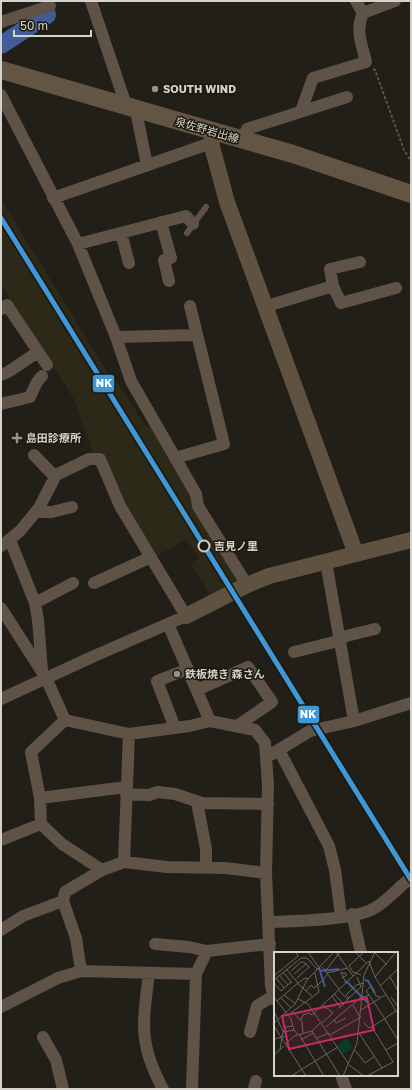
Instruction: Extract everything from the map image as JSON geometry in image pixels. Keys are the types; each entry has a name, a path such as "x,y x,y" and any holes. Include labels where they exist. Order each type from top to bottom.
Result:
{"main road":[{"name":"泉佐野岩出線","path":"1,70 132,109 212,138 242,140 293,154 409,190"}],"street":[{"path":"91,1 132,109 147,165"},
{"path":"356,1 364,13"},
{"path":"301,111 313,78 366,62 358,27 364,13 395,1"},
{"path":"1,22 50,6"},
{"path":"1,95 78,244 116,336 130,382 196,494 198,506 246,585"},
{"path":"242,140 247,128 347,97"},
{"path":"53,198 147,165 212,138 227,202 264,307 356,554"},
{"path":"78,244 186,216 190,228"},
{"path":"161,222 171,258 164,260 169,281"},
{"path":"121,233 129,263"},
{"path":"360,262 330,269 333,286 341,303 396,288"},
{"path":"264,307 333,286"},
{"path":"1,309 7,305 38,352 44,370 30,397 1,404"},
{"path":"175,458 224,444 190,306"},
{"path":"116,336 197,335"},
{"path":"1,375 38,352"},
{"path":"34,455 55,477"},
{"path":"44,674 35,602 5,543 36,512 56,474 89,458 100,459 120,506 186,616"},
{"path":"36,512 52,512 72,507"},
{"path":"1,699 44,674 168,624 246,585 269,576 411,540"},
{"path":"94,583 151,557"},
{"path":"326,562 341,639 354,721"},
{"path":"35,602 73,583"},
{"path":"1,608 44,674 65,720"},
{"path":"168,624 210,721"},
{"path":"294,652 334,642 375,629"},
{"path":"197,690 248,667 272,702 237,726"},
{"path":"175,728 157,682 188,669"},
{"path":"266,758 310,731 354,721 411,703"},
{"path":"65,720 129,734 175,728 210,721 255,730 265,744 268,804 266,873 270,922 271,986 274,998 257,1006 250,1032"},
{"path":"65,720 31,752 40,798 41,824 62,844 102,870"},
{"path":"124,862 129,734"},
{"path":"279,750 329,846 346,915 361,952"},
{"path":"40,798 126,790 149,795 158,792 175,794 202,804 268,804"},
{"path":"197,802 206,849 206,868"},
{"path":"1,840 41,824"},
{"path":"81,971 76,938 63,901 65,892 102,870 124,862 167,867 225,868 266,873"},
{"path":"270,922 306,921 371,910 381,904 411,878"},
{"path":"1,930 23,916 63,901"},
{"path":"155,944 189,947 207,951 270,944"},
{"path":"192,1089 196,974 207,951"},
{"path":"2,1005 58,978 81,971 196,974"},
{"path":"149,973 145,1008 144,1045 150,1064 163,1089"},
{"path":"42,1037 56,1060 63,1089"},
{"path":"341,1076 346,1089"}],"lane":[{"path":"190,228 206,207"}],"path":[{"path":"366,62 368,67 375,70 404,150 411,161"}],"shaded area":[{"path":"1,199 111,378 113,376 147,428 152,426 242,581 211,596 190,564 199,558 186,539 157,556 127,508 102,451 94,455 74,399 1,285"}],"waterway":[{"path":"1,45 47,15"}],"transit line":[{"name":"NK","path":"1,218 411,880"}],"place":[{"name":"SOUTH WIND","path":"155,89"},
{"name":"島田診療所","path":"17,438"},
{"name":"吉見ノ里","path":"204,546"},
{"name":"鉄板焼き 森さん","path":"177,674"}]}
